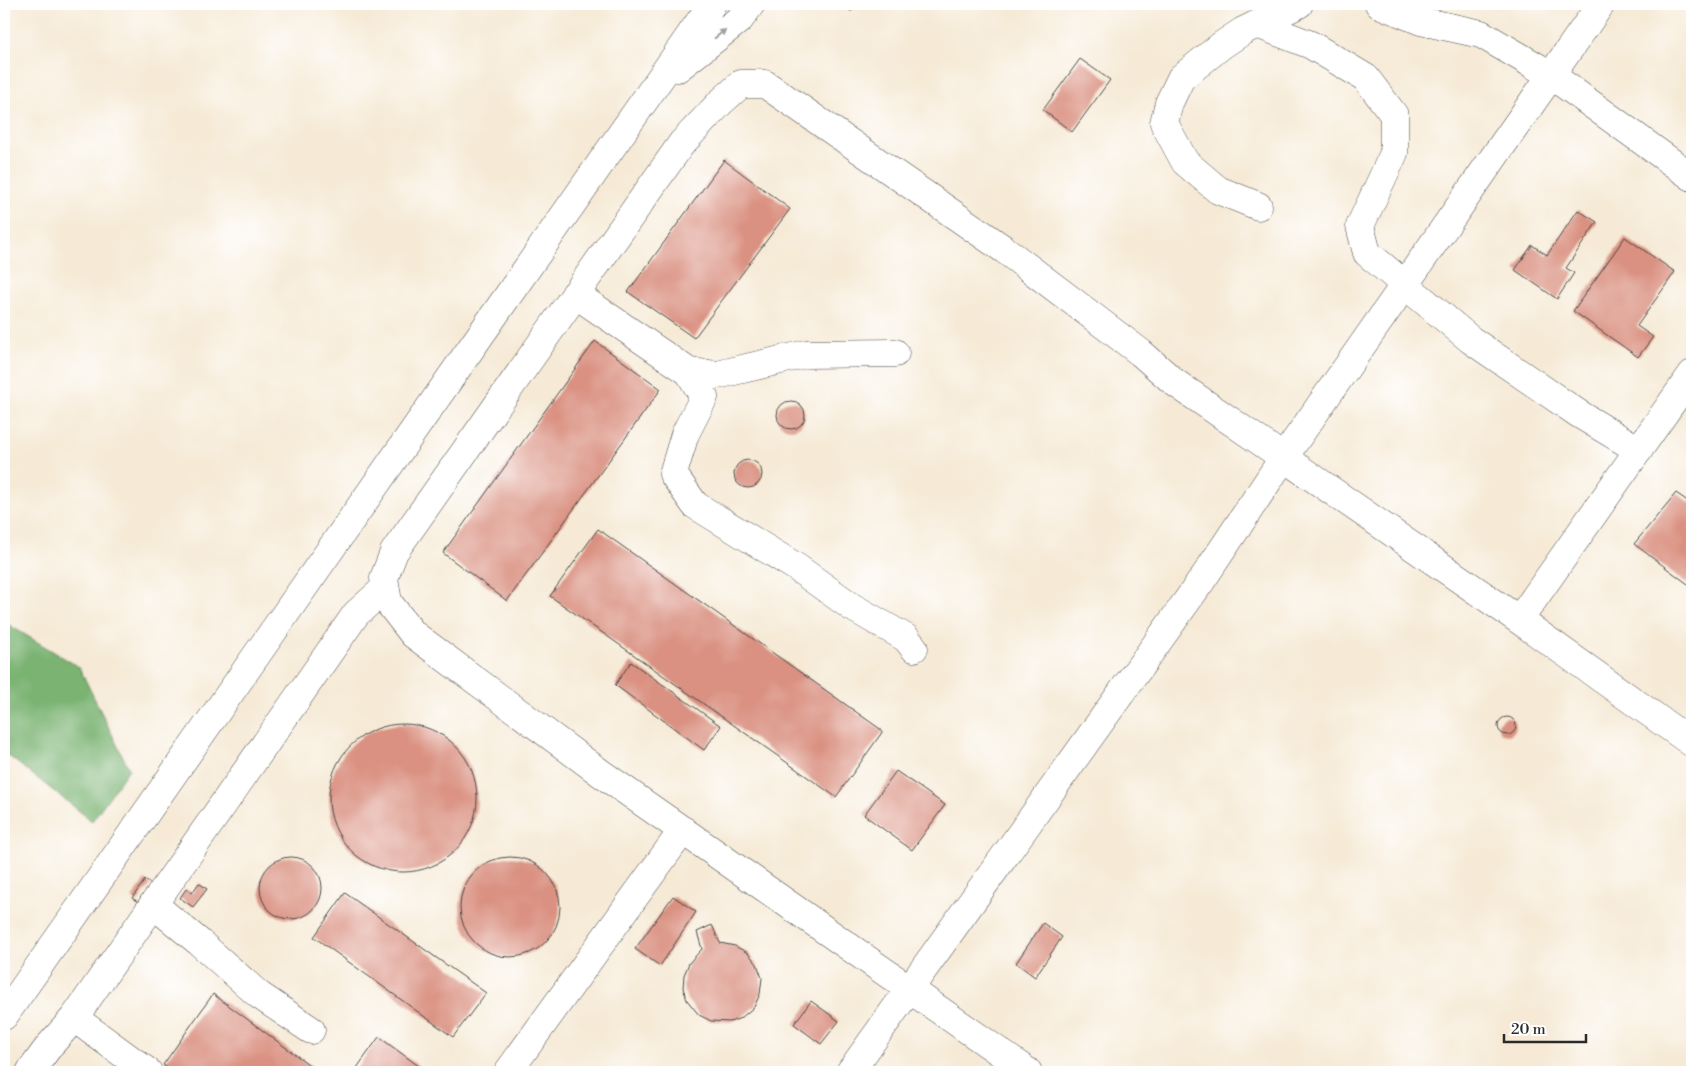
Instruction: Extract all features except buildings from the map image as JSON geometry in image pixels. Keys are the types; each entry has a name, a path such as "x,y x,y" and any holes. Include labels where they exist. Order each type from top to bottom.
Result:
{"street":[{"path":"4,1016 712,4"},
{"path":"655,86 740,19 751,4"},
{"path":"1258,206 1218,190 1184,162 1164,123 1169,103 1181,78 1222,45 1257,24 1299,4"},
{"path":"1380,4 1421,21 1481,34 1551,75 1692,177"},
{"path":"850,1072 1202,580 1284,457 1601,4"},
{"path":"1257,24 1311,44 1366,78 1394,115 1394,153 1378,191 1360,226 1366,253 1471,340 1579,414 1639,450"},
{"path":"1028,1072 602,774 413,634 388,602 384,578 394,552 682,143 741,84 765,84 1005,250 1142,353 1174,382 1519,620 1692,743"},
{"path":"575,294 689,372 704,397 685,434 673,474 695,505 796,567 852,607 906,638 914,648"},
{"path":"689,372 717,375 806,354 895,353"},
{"path":"1519,620 1692,374"},
{"path":"30,1072 50,1045 74,1018 356,614 385,588"},
{"path":"508,1072 683,830"},
{"path":"153,904 259,995 311,1030"},
{"path":"74,1018 148,1072"}],"green space":[{"path":"4,622 79,667 129,769 92,821 4,754"}]}
